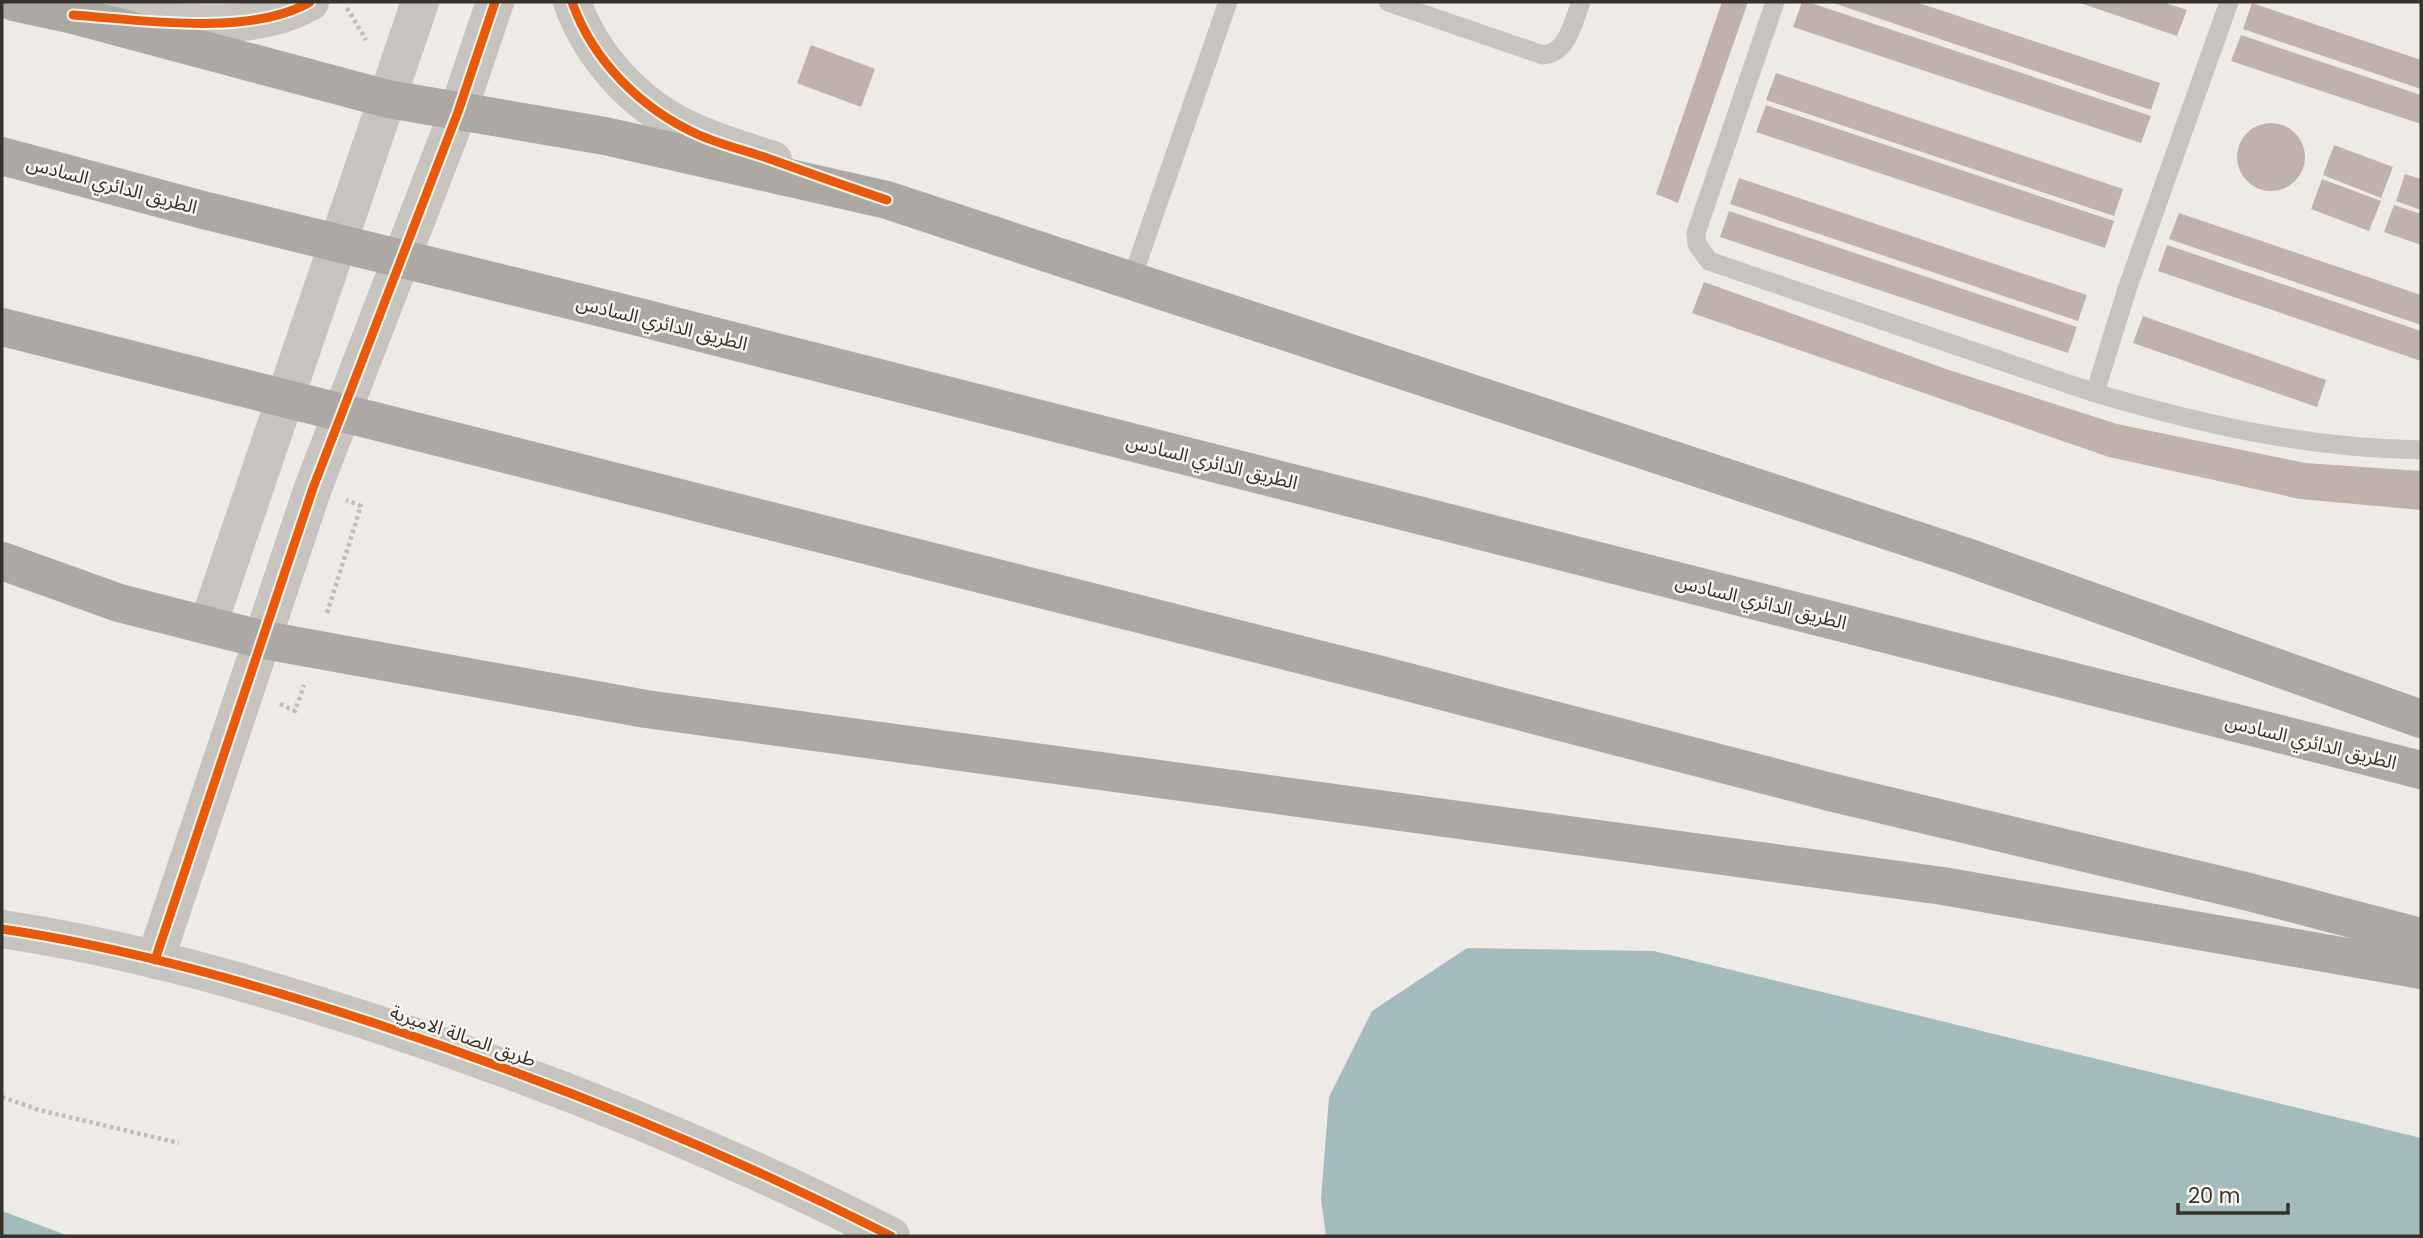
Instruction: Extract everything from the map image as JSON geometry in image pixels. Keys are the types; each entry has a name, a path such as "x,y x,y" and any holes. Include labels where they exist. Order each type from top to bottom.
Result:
{"highway":[{"path":"13,2 73,15 388,99 605,136 887,200 1964,556 2421,719"},
{"name":"الطريق الدائري السادس","path":"2,156 203,210 635,316 2421,770"},
{"path":"2,327 1364,671 1817,789 2245,891 2421,937"},
{"path":"2,561 119,603 264,640 646,709 1943,886 2421,970"}],"street":[{"path":"73,15 220,23 266,18 310,2"},
{"path":"208,625 420,2"},
{"path":"155,960 313,488 458,112 495,2"},
{"path":"572,2 582,26 603,60 631,91 663,116 699,135 887,200"},
{"name":"طريق الصالة الاميرية","path":"2,929 155,960 301,999 459,1051 592,1101 723,1156 891,1236"}],"lane":[{"path":"1131,281 1228,2"},
{"path":"1388,2 1543,55 1559,50 1565,42 1581,2"},
{"path":"1775,2 1696,233 1697,244 1702,253 1717,264 2095,393 2188,419 2300,441 2365,449 2421,450"},
{"path":"2095,393 2131,276 2229,2"}],"path":[{"path":"2,1097 39,1110 179,1143"}],"water":[{"path":"1467,948 1654,951 2421,1138 2421,1236 1326,1236 1321,1199 1329,1097 1372,1011"},
{"path":"2,1211 69,1236 2,1236"}],"building":[{"path":"1722,2 1748,2 1678,203 1656,194"},
{"path":"1802,2 2151,116 2141,143 1793,27"},
{"path":"1830,2 1916,2 2160,83 2151,110"},
{"path":"2077,2 2163,2 2187,10 2177,36"},
{"path":"2252,3 2421,60 2421,89 2243,29"},
{"path":"2241,35 2421,95 2421,124 2231,61"},
{"path":"811,45 875,69 861,107 797,83"},
{"path":"1776,73 2123,189 2114,216 1766,100"},
{"path":"1766,105 2114,221 2105,248 1756,132"},
{"path":"2271,123 2284,126 2295,133 2302,144 2305,157 2302,170 2295,181 2284,188 2271,191 2258,188 2247,181 2240,170 2237,157 2240,144 2247,133 2258,126"},
{"path":"2334,145 2393,167 2381,198 2323,175"},
{"path":"2405,174 2421,179 2421,210 2396,201"},
{"path":"1739,178 2087,295 2078,321 1730,204"},
{"path":"2322,179 2381,201 2369,231 2311,209"},
{"path":"2394,205 2421,214 2421,245 2384,232"},
{"path":"1729,211 2077,327 2068,353 1720,237"},
{"path":"2179,213 2421,295 2421,325 2169,239"},
{"path":"2167,245 2421,331 2421,361 2158,271"},
{"path":"1704,282 1949,370 2117,424 2305,463 2421,471 2421,510 2300,499 2109,457 1692,313"},
{"path":"2143,316 2326,380 2317,407 2133,343"}],"cycle path":[{"path":"73,15 162,22 226,23 257,20 285,13 310,2"},
{"path":"155,960 313,488 458,112 495,2"},
{"path":"572,2 581,24 606,63 622,81 658,112 717,142 887,200"},
{"path":"2,929 97,946 238,981 443,1046 573,1094 702,1147 891,1236"}]}
